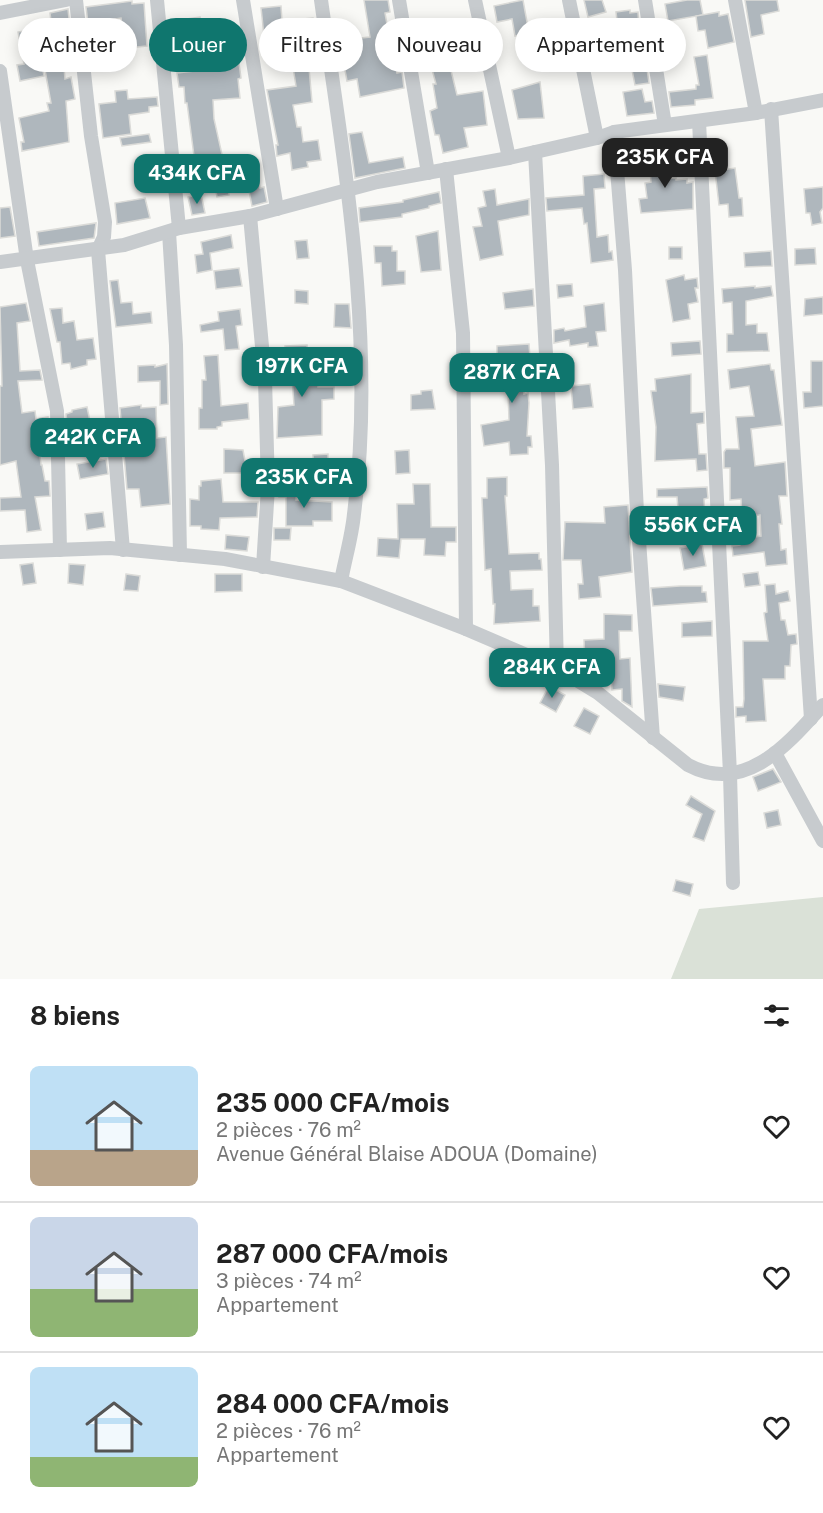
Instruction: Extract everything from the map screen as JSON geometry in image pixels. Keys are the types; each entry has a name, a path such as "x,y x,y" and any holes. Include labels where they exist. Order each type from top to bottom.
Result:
{"street":[{"path":"0,13 66,0"},
{"path":"76,0 91,136 105,222 104,237 98,250 123,550"},
{"path":"157,0 175,230 180,555"},
{"path":"243,0 277,209"},
{"path":"321,0 348,190 358,286 361,440 354,515 341,581"},
{"path":"399,0 428,173"},
{"path":"476,0 509,158"},
{"path":"569,0 597,138"},
{"path":"645,0 665,125"},
{"path":"735,0 756,113"},
{"path":"0,71 27,260 57,411 60,550"},
{"path":"0,262 98,250 175,230 250,216 377,182 509,158 614,132 756,113 823,100"},
{"path":"771,110 811,719"},
{"path":"699,120 730,774 733,883"},
{"path":"614,132 625,270 637,512 653,738"},
{"path":"535,152 552,465 557,668"},
{"path":"446,169 463,333 466,628"},
{"path":"250,216 266,379 268,487 263,567"},
{"path":"0,552 123,550 225,559 341,581 466,628 557,668 598,693 694,769 730,774 750,770 775,753 823,705"},
{"path":"775,753 823,841"}],"shaded area":[{"path":"823,897 823,979 671,979 699,909"}],"building":[{"path":"364,0 388,0 390,12 385,13 386,18 375,18 375,72 402,72 404,88 360,97 357,79 347,81 345,72 363,72 363,38 370,37"},
{"path":"523,0 526,18 515,18 515,36 512,19 503,21 503,18 496,18 494,6"},
{"path":"584,0 602,0 606,12 588,17"},
{"path":"700,0 703,15 667,18 665,4"},
{"path":"745,0 777,0 779,11 761,15 764,34 751,37"},
{"path":"132,1 132,4 144,3 147,46 137,47 137,18 87,18 86,7"},
{"path":"281,6 282,18 262,18 261,8"},
{"path":"68,9 69,18 51,18 50,13"},
{"path":"630,10 630,13 638,12 638,18 617,18 616,12"},
{"path":"719,12 719,16 728,14 734,42 708,48 705,30 698,31 696,16"},
{"path":"707,55 713,98 695,100 695,105 671,107 669,92 696,89 696,85 699,85 694,57"},
{"path":"18,72 43,72 44,76 20,81"},
{"path":"45,72 64,72 65,79 71,77 75,99 66,101 69,142 22,151 21,142 24,142 19,118 49,111 47,103 51,103"},
{"path":"240,72 241,78 238,79 240,98 213,100 214,119 225,168 255,163 260,188 264,187 267,202 252,206 247,181 227,185 229,195 217,197 212,169 196,171 184,87 179,87 177,73"},
{"path":"294,72 309,72 312,102 293,105 297,127 301,127 303,142 318,140 321,160 307,162 308,167 292,170 290,153 277,156 276,145 278,145 267,90 296,86"},
{"path":"433,72 451,72 457,95 483,91 487,125 464,128 468,147 443,153 439,135 435,135 430,111 437,108 433,84 436,84"},
{"path":"632,72 647,72 649,83 635,85"},
{"path":"540,82 544,118 518,119 512,90"},
{"path":"642,89 645,102 652,101 654,113 627,116 623,92"},
{"path":"127,90 128,99 157,97 158,106 149,107 149,112 129,115 131,134 103,138 99,104 116,102 115,91"},
{"path":"362,132 369,163 403,157 405,168 355,178 349,134"},
{"path":"149,134 151,142 122,146 120,138"},
{"path":"648,144 658,144 662,179 687,179 687,183 693,182 693,209 641,213 639,199 647,198 645,183 651,182"},
{"path":"735,168 739,198 742,198 743,216 729,217 728,204 719,205 715,171"},
{"path":"604,174 605,188 594,189 597,237 608,235 609,252 612,251 613,260 591,263 587,223 584,224 582,208 547,211 546,198 584,195 583,176"},
{"path":"823,187 823,208 820,212 822,223 812,225 810,213 806,213 804,189"},
{"path":"495,189 497,205 529,199 529,215 498,221 503,255 480,260 473,227 482,226 478,208 486,206 483,191"},
{"path":"439,192 441,203 429,206 429,208 402,214 402,217 360,222 359,208 403,202 403,200"},
{"path":"201,194 205,213 192,215 188,197"},
{"path":"145,198 150,218 117,224 115,203"},
{"path":"10,207 15,236 0,238 0,208"},
{"path":"96,223 94,238 39,246 37,232"},
{"path":"438,231 441,270 421,272 416,236"},
{"path":"231,235 233,248 210,253 212,270 197,273 195,255 203,254 201,242"},
{"path":"307,240 309,258 297,259 295,241"},
{"path":"374,246 392,246 392,251 397,251 397,271 405,271 405,284 382,286 381,263 375,263"},
{"path":"669,247 682,247 682,259 669,259"},
{"path":"815,248 816,264 795,265 795,249"},
{"path":"771,251 772,266 745,267 744,253"},
{"path":"239,268 242,286 216,289 214,271"},
{"path":"684,275 685,280 697,278 698,288 695,288 698,302 688,304 690,319 673,322 666,280"},
{"path":"118,280 121,303 132,302 133,314 151,312 152,323 116,327 110,281"},
{"path":"572,284 573,296 558,298 557,285"},
{"path":"755,286 755,288 771,286 773,296 746,301 746,325 757,324 757,333 767,333 769,351 727,352 727,334 733,334 732,302 723,303 722,289"},
{"path":"533,289 534,306 505,309 503,293"},
{"path":"295,290 308,291 308,304 295,303"},
{"path":"823,297 823,314 804,316 805,299"},
{"path":"26,303 30,321 17,323 20,371 40,370 42,380 18,381 22,413 35,411 36,419 48,417 49,444 39,446 45,481 49,481 50,496 35,497 41,530 27,532 25,510 0,511 0,498 21,497 16,461 0,465 0,386 2,386 0,307"},
{"path":"604,303 606,331 596,332 598,346 588,347 588,343 570,346 569,340 554,343 554,330 564,328 565,331 586,327 584,306"},
{"path":"335,304 349,304 351,328 334,327"},
{"path":"62,308 63,323 74,321 77,340 93,338 96,359 87,360 87,365 71,369 70,363 62,364 60,342 57,342 50,309"},
{"path":"240,309 242,325 236,326 239,349 225,350 223,329 201,332 200,325 219,321 218,312"},
{"path":"700,341 701,354 672,356 671,343"},
{"path":"529,344 530,358 523,359 524,394 528,393 527,436 531,436 532,447 528,447 528,454 510,455 509,442 484,446 481,425 509,420 507,363 497,363 497,346"},
{"path":"307,345 310,381 318,380 318,387 334,387 334,399 322,400 322,435 277,438 278,407 294,405 292,377 286,377 285,346"},
{"path":"218,355 221,406 248,403 249,419 222,422 222,426 217,429 199,429 202,380 206,380 204,356"},
{"path":"811,361 823,361 823,406 804,408 803,392 811,392"},
{"path":"167,364 168,404 160,405 160,381 138,382 138,366 155,365 155,367"},
{"path":"770,364 771,370 774,370 782,425 751,429 755,466 785,462 787,496 779,496 782,524 779,524 781,550 786,549 787,564 766,566 764,552 733,556 732,546 740,545 740,539 761,536 760,515 742,517 741,499 730,500 730,468 724,468 724,452 726,449 739,449 736,417 754,416 749,386 730,389 728,370"},
{"path":"691,374 691,413 704,412 704,423 697,424 699,454 706,454 707,470 697,471 696,459 655,461 656,427 651,391 656,391 655,379"},
{"path":"590,384 593,407 573,409 571,386"},
{"path":"432,390 435,409 411,410 411,395"},
{"path":"141,405 141,408 156,407 157,438 166,437 170,504 141,507 139,489 127,489 120,408"},
{"path":"87,407 91,426 68,431 66,414 72,410"},
{"path":"224,449 243,450 245,461 258,461 259,478 246,477 246,473 224,473"},
{"path":"409,450 410,473 396,474 395,451"},
{"path":"328,454 328,473 314,473 313,455"},
{"path":"106,459 108,474 80,479 77,464"},
{"path":"507,477 507,496 505,496 509,554 539,553 542,570 510,571 511,590 533,589 533,606 539,606 540,621 494,624 495,604 493,604 491,569 485,570 482,498 487,498 487,478"},
{"path":"221,479 223,502 258,502 257,517 220,518 219,530 190,526 190,499 199,500 201,481"},
{"path":"413,484 430,484 431,527 456,527 456,542 446,542 445,556 424,555 425,539 401,539 399,558 377,556 378,538 398,539 397,504 414,504"},
{"path":"279,487 297,487 296,500 332,502 332,521 313,521 313,526 286,526 286,497 279,497"},
{"path":"707,487 708,498 704,499 705,518 679,520 677,497 657,497 657,489"},
{"path":"628,505 632,572 599,577 601,597 579,599 578,584 583,584 581,560 563,560 565,522 605,523 604,507"},
{"path":"103,512 105,527 87,530 85,514"},
{"path":"274,528 291,528 290,540 274,540"},
{"path":"226,535 249,537 247,551 225,549"},
{"path":"702,544 706,566 684,570 680,548"},
{"path":"33,563 36,583 23,585 20,565"},
{"path":"69,564 85,565 83,585 68,583"},
{"path":"758,572 760,585 745,587 743,574"},
{"path":"126,574 140,576 138,591 124,590"},
{"path":"215,574 242,574 242,591 215,592"},
{"path":"775,584 776,594 788,591 790,601 779,603 781,620 785,620 788,635 796,634 797,644 791,645 790,666 785,666 785,679 763,679 766,721 746,722 746,716 736,717 736,707 743,707 744,699 743,641 768,641 764,613 767,612 765,585"},
{"path":"702,586 702,592 706,592 707,602 653,606 651,588"},
{"path":"604,614 632,615 632,631 619,631 620,659 630,658 632,707 622,701 622,689 612,690 610,662 585,663 584,640 604,639"},
{"path":"712,621 712,636 682,637 682,623"},
{"path":"658,684 685,687 683,701 659,697"},
{"path":"549,686 565,695 556,712 540,703"},
{"path":"584,708 599,716 590,734 574,726"},
{"path":"773,769 781,782 758,791 753,777"},
{"path":"691,796 715,811 704,841 693,837 702,814 686,805"},
{"path":"778,810 781,825 767,828 764,813"},
{"path":"676,880 693,884 690,896 673,891"}]}
